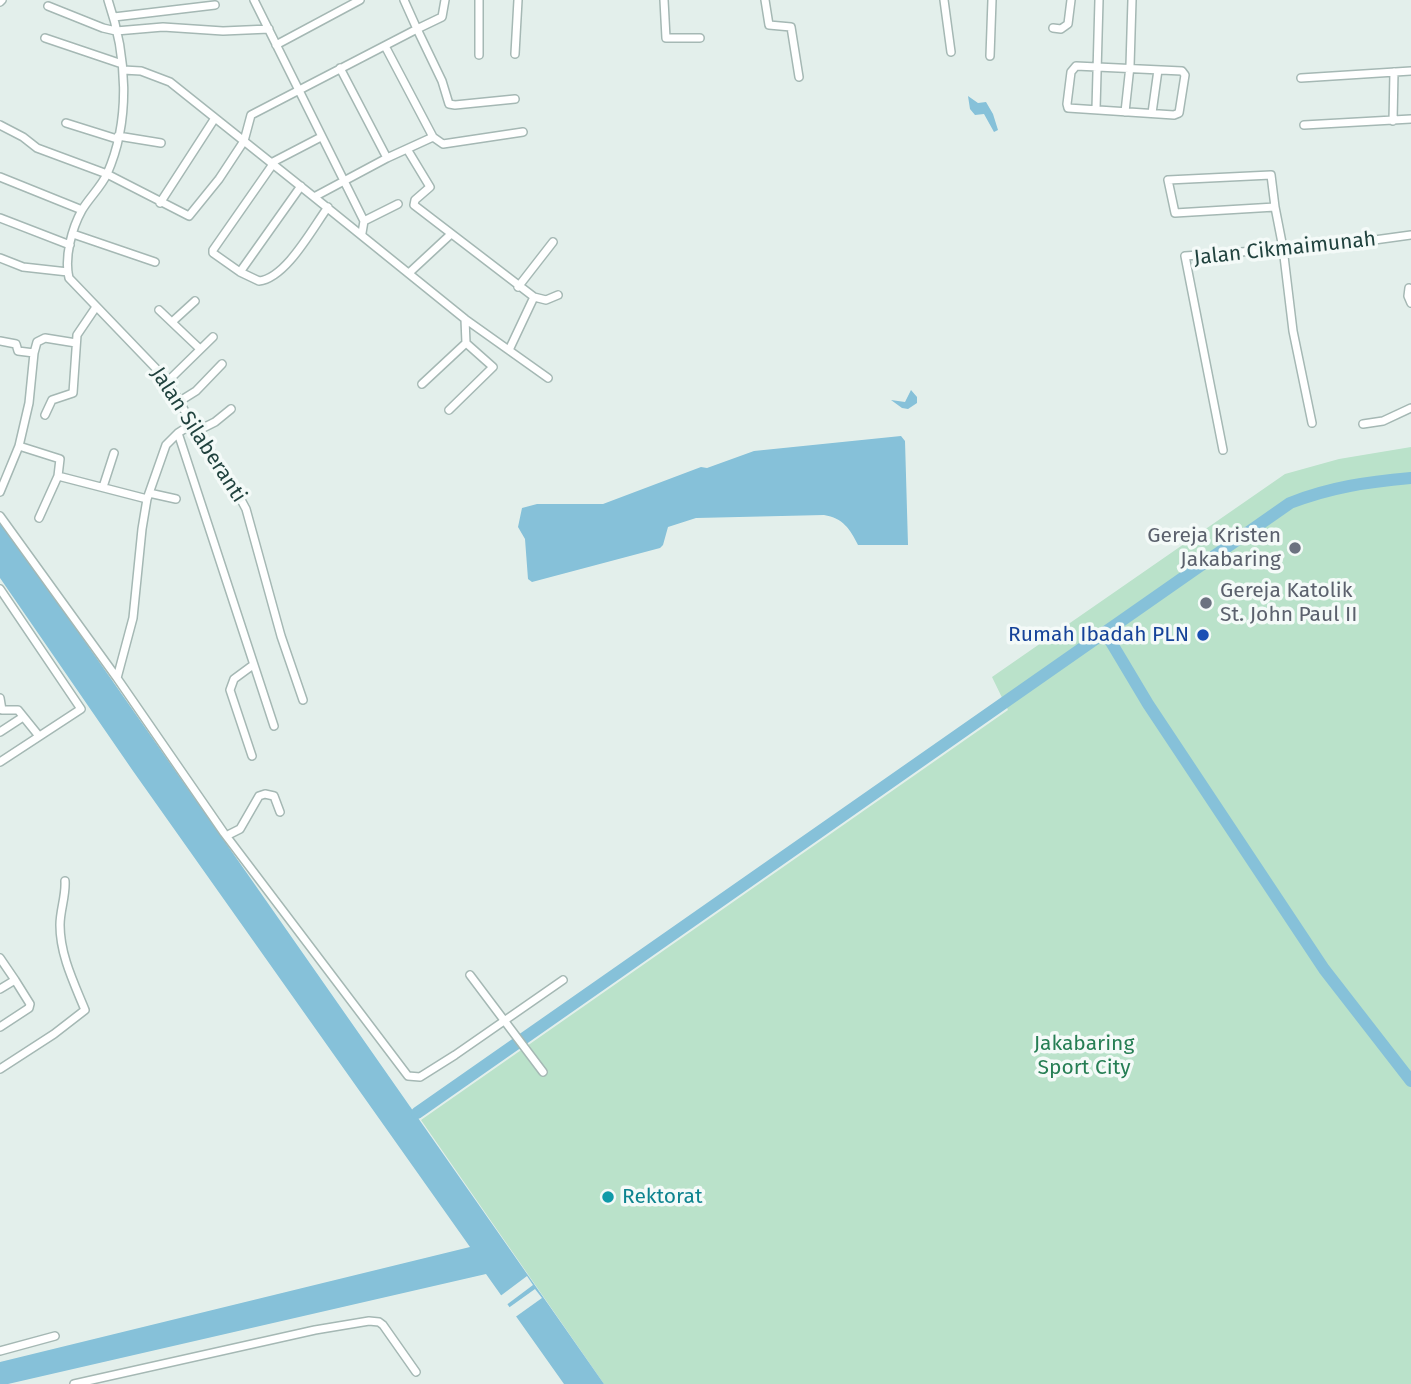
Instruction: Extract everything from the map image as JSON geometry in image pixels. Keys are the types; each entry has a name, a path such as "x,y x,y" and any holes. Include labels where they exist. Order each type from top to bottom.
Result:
{"street":[{"path":"0,258 23,267 68,272 73,234 82,210 107,174 125,96 117,30 108,0"},
{"path":"254,0 364,221 362,233"},
{"path":"276,45 360,0"},
{"path":"404,0 442,81 449,104 515,99"},
{"path":"0,125 37,148 107,174 187,215 192,214 244,141 251,115 444,15 445,0"},
{"path":"479,0 479,55"},
{"path":"515,54 518,0"},
{"path":"664,0 666,38 700,37"},
{"path":"765,0 769,25 792,27 799,77"},
{"path":"944,0 951,52"},
{"path":"990,56 992,0"},
{"path":"1053,28 1061,29 1068,24 1071,0"},
{"path":"1096,109 1099,0"},
{"path":"1125,112 1130,68 1132,0"},
{"path":"114,18 215,5"},
{"path":"48,6 103,28 117,30 163,27 223,31 269,29"},
{"path":"45,38 170,82 362,233 465,319 548,378"},
{"path":"385,46 433,136 443,145 523,132"},
{"path":"1098,66 1182,71 1185,75 1185,86 1178,115 1070,108 1067,104 1073,68 1098,66"},
{"path":"340,68 387,158"},
{"path":"1152,113 1158,70"},
{"path":"1301,78 1411,71"},
{"path":"1393,121 1394,72"},
{"path":"160,202 215,118"},
{"path":"1304,125 1411,119"},
{"path":"65,123 117,138 161,144"},
{"path":"314,197 433,136"},
{"path":"321,138 272,164 213,253 222,262 263,281 278,273 290,260 328,207"},
{"path":"407,149 430,187 415,200 414,205 518,287 534,297 546,300 558,295"},
{"path":"1275,207 1175,213 1168,180 1271,175 1293,331 1312,423"},
{"path":"0,177 82,210"},
{"path":"240,272 301,186"},
{"path":"364,221 398,204"},
{"path":"0,218 70,245"},
{"path":"73,234 155,262"},
{"path":"409,273 451,234"},
{"name":"Jalan Cikmaimunah","path":"1223,450 1185,256 1338,245 1411,235"},
{"path":"518,287 553,242"},
{"name":"Jalan Silaberanti","path":"68,272 71,282 169,382 195,428 232,483 246,509 281,636 303,700"},
{"path":"1409,288 1411,303"},
{"path":"509,350 534,297"},
{"path":"172,322 195,301"},
{"path":"45,415 52,400 73,393 76,343 80,329 96,307"},
{"path":"159,310 200,349"},
{"path":"449,410 493,367 466,343 465,319"},
{"path":"169,382 213,337"},
{"path":"0,492 19,446 29,403 34,353 40,339 76,343"},
{"path":"0,341 16,344 18,351 34,353"},
{"path":"422,384 466,343"},
{"path":"180,401 196,391 222,364"},
{"path":"1363,424 1383,421 1411,408"},
{"path":"117,678 133,618 148,496 166,445 178,433 215,422 231,409"},
{"path":"178,433 274,726"},
{"path":"19,446 60,459 58,476 39,517"},
{"path":"103,487 114,453"},
{"path":"58,476 148,496 176,499"},
{"path":"0,516 228,835 408,1076 420,1077 563,980"},
{"path":"0,589 81,709 0,762"},
{"path":"252,756 230,690 234,679 253,665"},
{"path":"0,698 2,710 18,710 39,736"},
{"path":"0,732 23,717"},
{"path":"228,835 240,829 259,796 265,793 274,796 280,812"},
{"path":"0,1069 85,1010 63,951 60,922 66,897 65,881"},
{"path":"0,958 30,1006 0,1027"},
{"path":"470,975 543,1072"},
{"path":"0,989 15,980"},
{"path":"74,1384 315,1330 369,1321 383,1325 416,1372"},
{"path":"0,1351 55,1336"}],"green space":[{"name":"Jakabaring Sport City","path":"1411,447 1411,1384 604,1384 421,1120 1008,710 992,677 1285,474 1339,459"}],"water":[{"path":"968,96 978,103 986,102 998,130 994,132 984,114 975,115 970,109"},
{"path":"911,390 917,397 917,403 908,409 891,400 905,402"},
{"path":"901,436 905,441 908,545 858,545 845,525 824,515 696,518 668,527 660,548 532,582 528,579 525,539 518,527 522,508 537,504 603,504 701,467 707,468 754,451"},
{"path":"0,520 604,1384 564,1384 486,1274 0,1384 0,1362 470,1247 133,771 0,578"}],"pier":[{"path":"527,1276 533,1285 505,1306 499,1297"},
{"path":"535,1289 542,1298 514,1318 507,1309"}],"waterway":[{"path":"417,1113 1290,503 1349,486 1411,478"},
{"path":"1105,632 1148,704 1324,969 1411,1081"}],"place":[{"name":"Gereja Kristen Jakabaring","path":"1295,548"},
{"name":"Gereja Katolik St. John Paul II","path":"1206,603"},
{"name":"Rumah Ibadah PLN","path":"1203,635"},
{"name":"Rektorat","path":"608,1197"}]}
